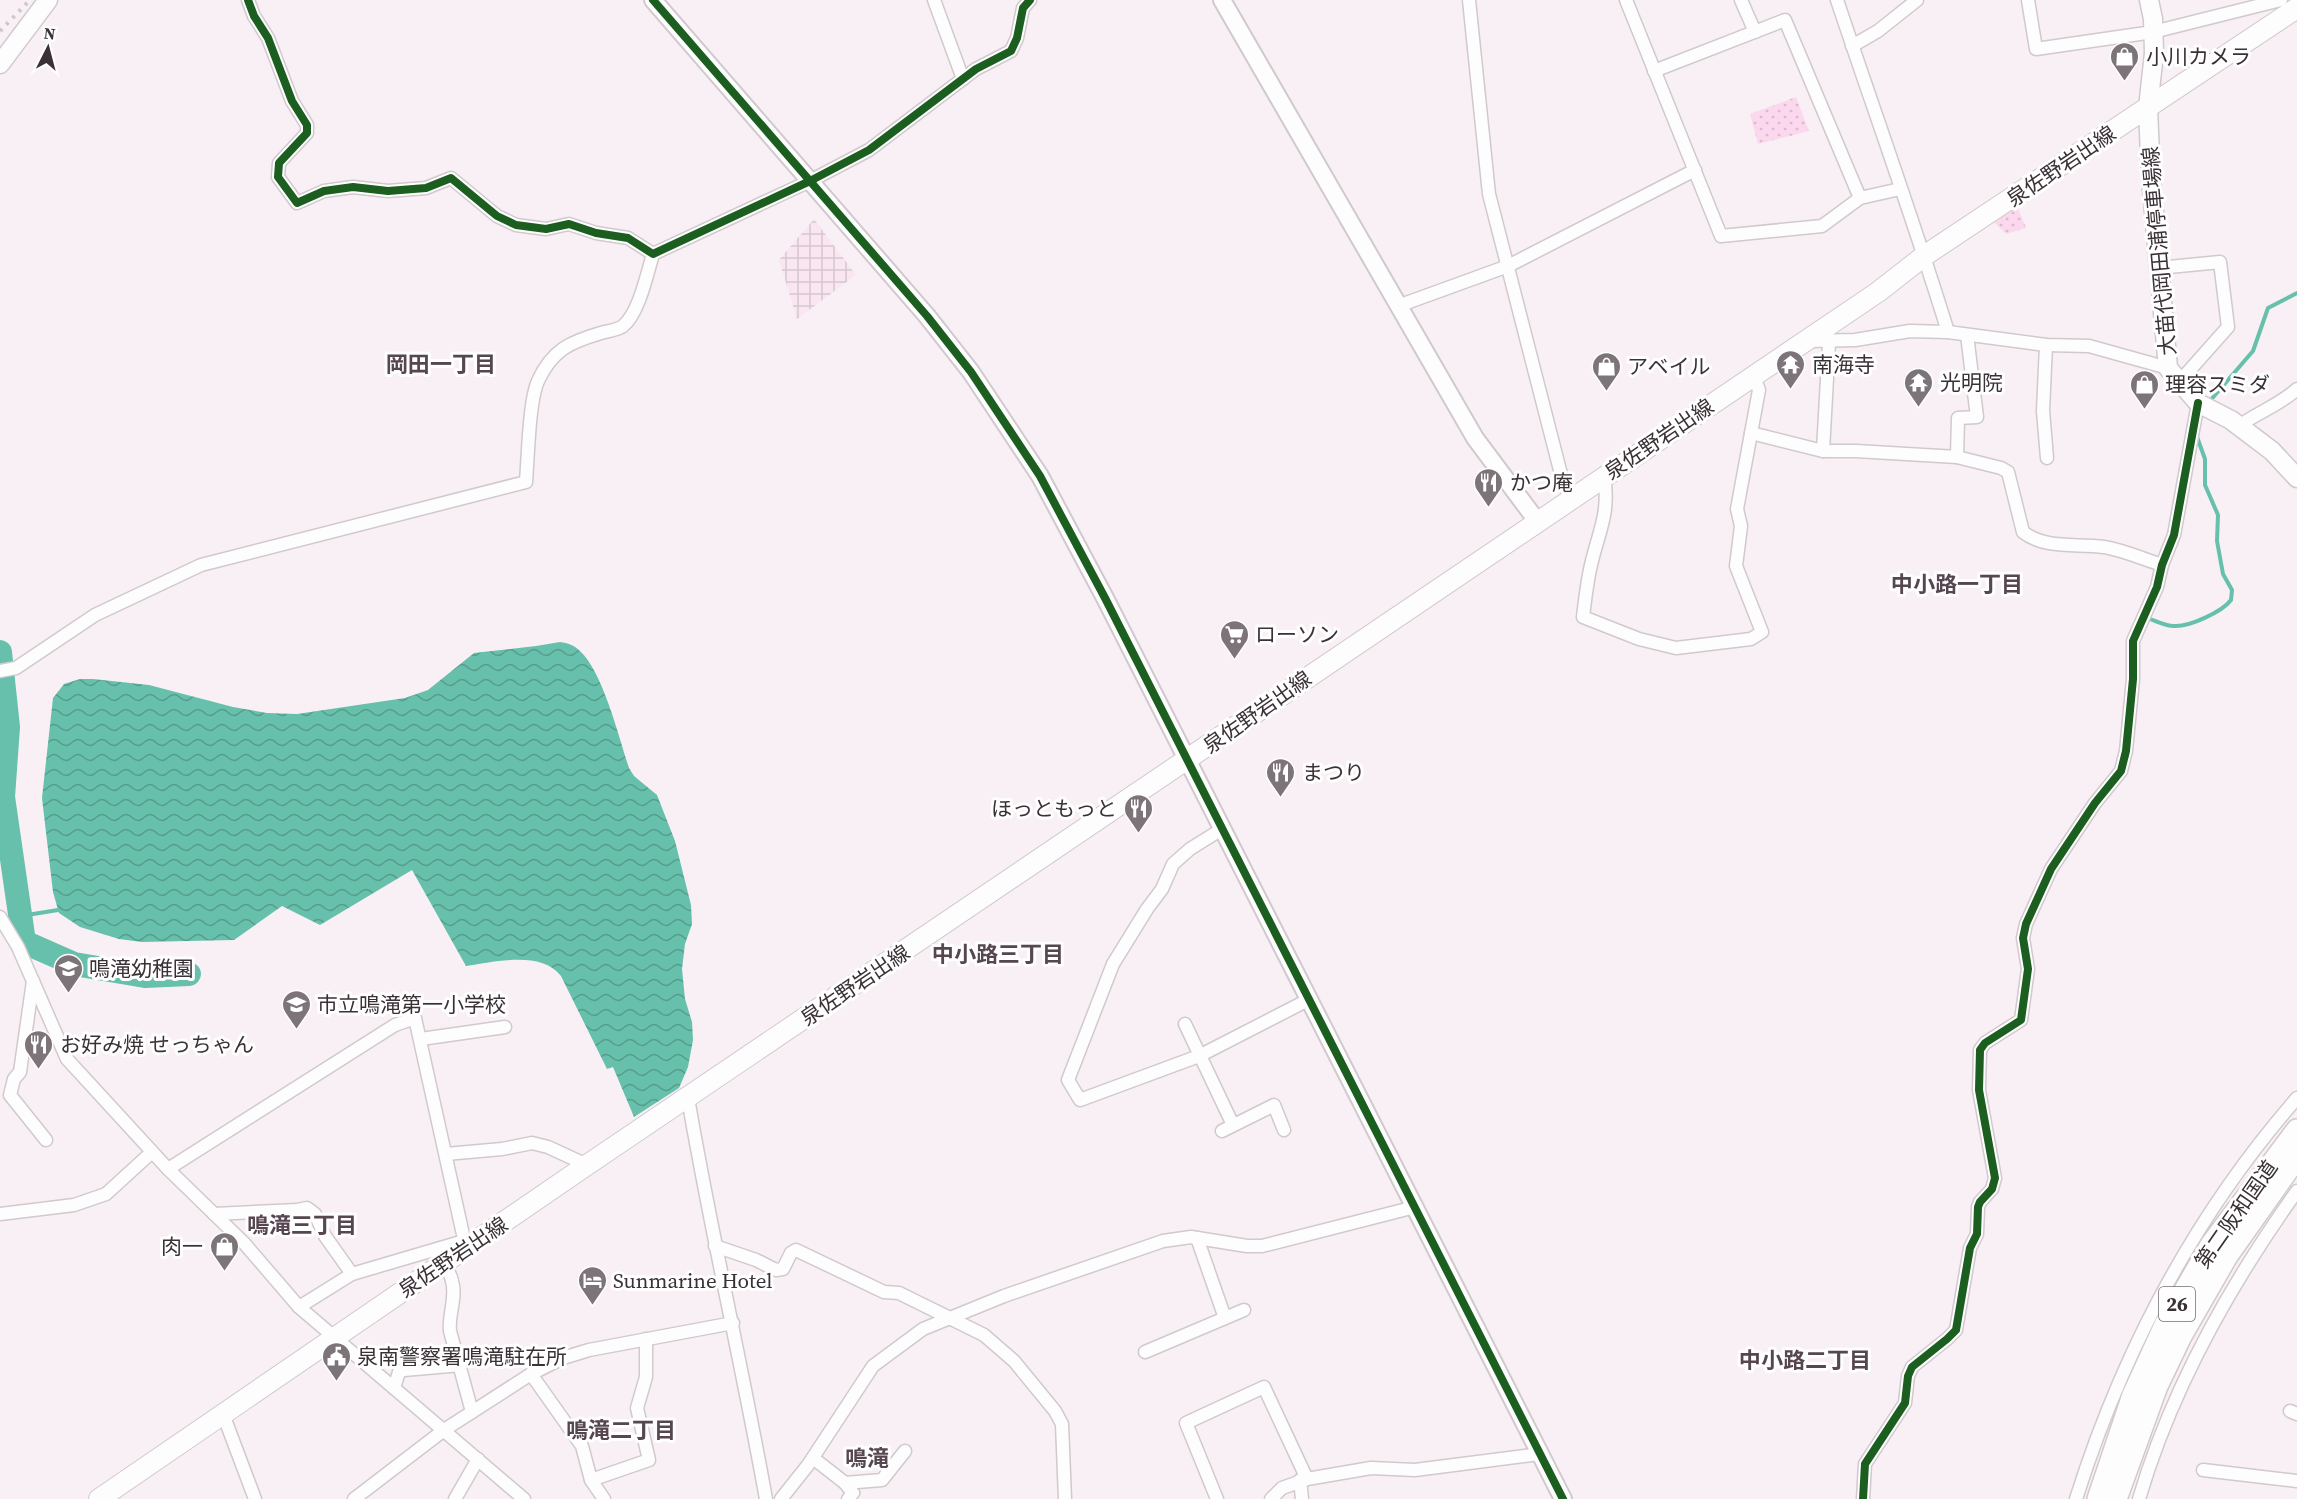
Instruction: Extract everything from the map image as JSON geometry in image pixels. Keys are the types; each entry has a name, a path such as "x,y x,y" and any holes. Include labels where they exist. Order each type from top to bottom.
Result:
{"highway":[{"name":"第二阪和国道","path":"2098,1499 2133,1395 2165,1325 2211,1245 2297,1130"},
{"name":"第二阪和国道","path":"2116,1499 2157,1386 2181,1336 2227,1256 2297,1157"}],"main road":[{"path":"0,64 48,0"},
{"name":"大苗代岡田浦停車場線","path":"2149,0 2154,52 2148,108 2151,179 2168,368 2198,403 2239,426 2272,451 2297,478"},
{"name":"泉佐野岩出線","path":"99,1499 444,1263 465,1244 688,1098 1878,292 1924,256 2297,8"}],"street":[{"path":"248,0 254,16 268,38 292,100 307,125 307,133 279,163 278,177 297,203 324,191 353,187 388,191 426,188 451,178 497,216 516,225 546,230 569,224 628,238 653,254"},
{"path":"653,0 927,316 1007,423 1040,476 1106,598 1563,1499"},
{"path":"934,0 963,79"},
{"path":"0,671 16,668 95,615 201,565 526,482 534,397 537,383 546,366 560,350 574,341 622,327 632,315 653,254 810,181 869,150 963,79 1011,51 1017,38 1023,8 1030,0"},
{"path":"1222,0 1474,438 1537,521"},
{"path":"1469,0 1489,194 1562,478 1571,499"},
{"path":"1626,0 1722,236 1822,226 1860,198 1900,189"},
{"path":"1742,0 1755,32"},
{"path":"1837,0 1948,332"},
{"path":"1852,46 1878,31 1917,0"},
{"path":"2028,0 2036,49 2153,32 2281,0"},
{"path":"1654,71 1785,20 1860,198"},
{"path":"1398,306 1508,266 1695,170"},
{"path":"2159,267 2220,262 2228,327 2180,381"},
{"path":"1804,341 1829,342 1900,332 1948,332 2046,345 2089,346 2168,368"},
{"path":"1958,458 1958,418 1977,417 1967,335"},
{"path":"1823,451 1829,342"},
{"path":"2046,345 2043,411 2047,458"},
{"path":"1604,476 1607,494 1605,511 1591,564 1583,617 1639,639 1676,648 1751,639 1762,632 1736,566 1740,526 1737,509 1759,390 1753,375"},
{"path":"2239,426 2256,413 2281,402 2297,389"},
{"path":"1863,1499 1865,1464 1905,1403 1908,1376 1912,1367 1956,1330 1970,1248 1977,1234 1978,1207 1992,1188 1995,1178 1979,1090 1980,1050 1985,1044 2021,1020 2028,969 2023,938 2026,924 2051,869 2095,803 2121,771 2126,751 2132,689 2133,641 2157,587 2162,565 2174,535 2198,403"},
{"path":"1751,433 1823,451 1958,458 2001,468 2008,472 2023,532 2031,538 2073,547 2104,547 2162,565"},
{"path":"1222,829 1190,849 1173,864 1162,889 1113,964 1068,1080 1080,1100 1199,1056 1308,1000"},
{"path":"0,917 18,948 68,1059 168,1169 244,1243 299,1307 524,1499"},
{"path":"33,981 20,1072 14,1079 10,1095 46,1140"},
{"path":"168,1169 395,1025 415,1018 465,1244 352,1274 299,1307"},
{"path":"1185,1024 1233,1125"},
{"path":"421,1039 505,1027"},
{"path":"688,1098 706,1206 733,1323 766,1499"},
{"path":"2076,1499 2109,1404 2131,1352 2156,1305 2221,1195 2265,1134 2297,1098"},
{"path":"1222,1131 1274,1105 1284,1130"},
{"path":"446,1154 502,1149 532,1143 548,1147 587,1165"},
{"path":"0,1214 74,1205 106,1194 152,1152"},
{"path":"2139,1499 2146,1474 2185,1376 2207,1331 2238,1276 2297,1191"},
{"path":"781,1499 813,1458 873,1366 923,1329 1004,1296 1163,1240 1197,1238 1247,1246 1262,1246 1415,1207"},
{"path":"214,1214 307,1208 315,1214 325,1236 352,1274"},
{"path":"1197,1238 1225,1318"},
{"path":"715,1246 756,1260 776,1270 783,1269 791,1252 796,1250 884,1292 899,1293 984,1335 1014,1361 1055,1411 1062,1424 1065,1499"},
{"path":"444,1263 453,1282 454,1294 449,1321 472,1412"},
{"path":"1145,1352 1244,1310"},
{"path":"354,1499 444,1430 531,1374 563,1358 589,1350 733,1323"},
{"path":"591,1480 648,1460 637,1408 646,1377 646,1339"},
{"path":"394,1388 399,1372 404,1370 461,1365"},
{"path":"531,1374 582,1446 591,1480 604,1499"},
{"path":"1217,1499 1186,1423 1264,1387 1304,1479 1302,1499"},
{"path":"223,1414 255,1499"},
{"path":"845,1483 882,1480 905,1451"},
{"path":"1271,1499 1282,1488 1304,1479 1371,1468 1414,1470 1540,1454"},
{"path":"813,1458 845,1483 853,1494 848,1499"},
{"path":"455,1499 478,1459"},
{"path":"2204,1470 2297,1481"}],"shaded area":[{"path":"1796,97 1809,131 1758,144 1750,114"},
{"path":"2016,203 2026,228 2006,234 1990,218"},
{"path":"814,219 856,275 797,319 779,260"}],"water":[{"path":"560,642 575,647 588,661 603,689 629,768 634,776 657,795 675,841 691,905 692,924 685,944 682,969 685,999 692,1022 693,1040 688,1067 679,1088 634,1117 613,1067 607,1069 561,976 552,968 530,960 466,966 412,870 320,925 282,906 234,940 142,942 119,939 80,927 59,913 53,892 42,798 53,698 64,684 80,679 93,679 149,685 233,707 267,713 297,714 405,698 428,690 474,653"}],"waterway":[{"path":"2209,402 2253,351 2268,308 2297,293"},
{"path":"2145,623 2150,619 2171,626 2188,624 2213,614 2231,600 2232,590 2223,574 2217,541 2218,515 2205,485 2205,459 2197,437"},
{"path":"0,652 8,727 3,797 24,942 74,964 145,976 189,974"},
{"path":"21,916 58,910"}],"railway":[{"path":"0,31 30,0"}],"cycle path":[{"path":"248,0 254,16 268,38 292,101 307,125 307,133 279,163 278,177 297,203 324,191 353,187 388,191 426,188 451,178 497,216 516,225 546,229 569,224 596,233 628,238 653,254 810,181 869,150 976,69 1011,51 1017,38 1023,8 1030,0"},
{"path":"653,0 927,316 971,372 1040,476 1105,598 1563,1499"},
{"path":"1863,1499 1865,1464 1905,1403 1908,1376 1912,1367 1956,1330 1970,1248 1977,1234 1978,1207 1992,1189 1995,1178 1979,1090 1980,1050 1985,1043 2021,1020 2028,969 2023,938 2026,924 2051,869 2095,803 2121,771 2126,751 2133,679 2133,641 2157,587 2162,565 2174,535 2198,403"}],"place":[{"name":"小川カメラ","path":"2125,82"},
{"name":"南海寺","path":"1791,390"},
{"name":"アベイル","path":"1606,392"},
{"name":"光明院","path":"1919,408"},
{"name":"理容スミダ","path":"2144,410"},
{"name":"かつ庵","path":"1489,508"},
{"name":"ローソン","path":"1234,660"},
{"name":"まつり","path":"1281,798"},
{"name":"ほっともっと","path":"1138,834"},
{"name":"鳴滝幼稚園","path":"68,994"},
{"name":"市立鳴滝第一小学校","path":"296,1030"},
{"name":"お好み焼 せっちゃん","path":"39,1070"},
{"name":"肉一","path":"224,1272"},
{"name":"Sunmarine Hotel","path":"592,1306"},
{"name":"泉南警察署鳴滝駐在所","path":"336,1382"}],"district":[{"name":"岡田一丁目","path":"441,364"},
{"name":"中小路一丁目","path":"1957,584"},
{"name":"中小路三丁目","path":"998,954"},
{"name":"鳴滝三丁目","path":"302,1225"},
{"name":"中小路二丁目","path":"1805,1360"},
{"name":"鳴滝二丁目","path":"621,1430"},
{"name":"鳴滝","path":"867,1458"}]}
